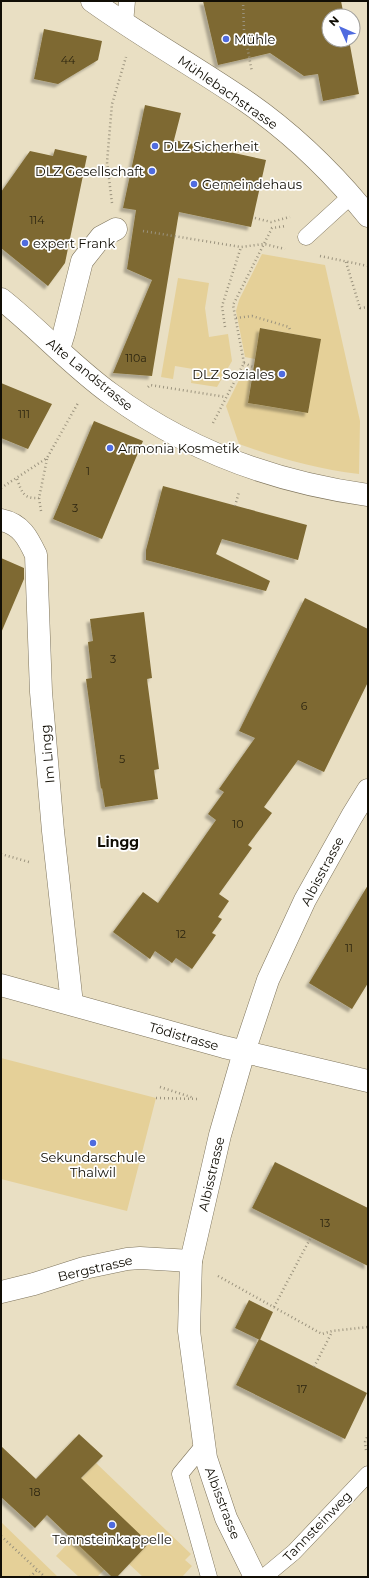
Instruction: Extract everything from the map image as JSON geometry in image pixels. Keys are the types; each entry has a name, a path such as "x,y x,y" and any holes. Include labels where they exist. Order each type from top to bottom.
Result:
{"street":[{"name":"Mühlebachstrasse","path":"92,1 248,102 309,151 352,196 368,216"},
{"path":"59,350 82,261 101,237 116,229"},
{"name":"Alte Landstrasse","path":"1,299 111,394 148,420 196,446 244,466 291,481 336,491 368,495"},
{"name":"Im Lingg","path":"1,520 16,525 28,538 36,555 42,692 53,831 72,1004"},
{"name":"Albisstrasse","path":"255,1577 226,1518 206,1458 189,1331 191,1261 220,1135 244,1052 268,980 305,900 368,790"},
{"name":"Tödistrasse","path":"1,985 244,1052 368,1081"},
{"name":"Bergstrasse","path":"1,1292 34,1284 84,1268 127,1259 140,1258 191,1261"}],"lane":[{"path":"125,23 127,1"},
{"path":"306,236 352,196"},
{"path":"204,1445 180,1474 209,1577"},
{"name":"Tannsteinweg","path":"264,1577 294,1552 368,1474"}],"path":[{"path":"243,1 244,30 253,75"},
{"path":"127,55 112,104 107,162 116,229 130,228 242,247 264,244"},
{"path":"255,218 271,222 292,217 293,220"},
{"path":"211,425 244,363 234,305 272,228 287,226"},
{"path":"225,327 222,306 242,247"},
{"path":"346,262 360,308 368,307"},
{"path":"236,318 252,316 276,322 289,327 290,330"},
{"path":"244,363 253,367"},
{"path":"146,391 150,385 226,397"},
{"path":"42,519 40,498 47,458 81,399"},
{"path":"1,488 17,479 47,458"},
{"path":"17,479 24,494 29,498 40,498"},
{"path":"1,854 32,863"},
{"path":"156,1098 198,1100 160,1086"},
{"path":"274,1307 311,1237"},
{"path":"212,1273 322,1334 332,1331 368,1327"},
{"path":"314,1367 332,1331"},
{"path":"368,1435 365,1442 368,1454"},
{"path":"1,1536 45,1577"},
{"path":"30,1577 37,1570"}],"shaded area":[{"path":"262,254 325,265 360,421 359,474 298,462 239,444 226,406 243,372 252,374 248,403 308,413 320,339 261,328 255,359 245,357 236,311 239,300"},
{"path":"178,278 209,283 205,308 209,337 228,334 232,361 217,387 191,383 193,369 175,366 173,379 161,377"},
{"path":"1,1058 156,1098 127,1211 1,1179"},
{"path":"96,1463 191,1554 185,1560 192,1566 182,1577 143,1577 129,1564 104,1570 97,1577 79,1577 56,1556 72,1539 47,1515"},
{"path":"1,1522 58,1577 1,1577"}],"building":[{"path":"203,1 341,1 342,8 321,8 321,48 350,48 359,94 323,101 318,74 304,76 270,53 218,65"},
{"path":"44,29 102,41 98,60 58,84 34,79"},
{"name":"Gemeindehaus","path":"145,105 181,113 174,140 266,160 251,227 179,212 152,376 113,373 152,280 127,269 136,210 123,208"},
{"path":"55,149 87,156 65,263 48,286 1,248 1,192 30,151 53,156"},
{"path":"260,328 321,339 308,413 248,403"},
{"path":"1,383 52,404 28,449 1,438"},
{"path":"94,421 143,441 102,539 53,519"},
{"path":"163,486 307,525 298,560 222,539 216,554 270,581 266,591 146,560 146,550"},
{"path":"1,558 24,568 24,579 1,633"},
{"path":"305,598 368,629 368,682 324,772 298,760 264,807 272,813 248,845 252,848 219,894 229,901 218,917 222,919 212,933 216,935 192,969 176,958 172,963 155,951 150,959 113,932 143,892 158,903 216,820 208,814 224,792 219,789 255,738 239,731"},
{"path":"144,612 152,678 147,679 159,769 154,770 158,799 105,807 102,788 101,789 86,679 92,678 88,642 93,641 90,619"},
{"path":"368,885 368,983 352,1009 309,983"},
{"path":"275,1162 368,1208 368,1266 252,1208"},
{"path":"249,1300 273,1312 260,1340 235,1328"},
{"path":"259,1339 367,1393 345,1439 236,1385"},
{"path":"79,1434 103,1456 81,1478 149,1543 117,1577 112,1577 47,1515 35,1528 1,1497 1,1446 36,1479"}],"place":[{"name":"Mühle","path":"226,39"},
{"name":"DLZ Sicherheit","path":"155,146"},
{"name":"DLZ Gesellschaft","path":"152,171"},
{"name":"Gemeindehaus","path":"194,184"},
{"name":"expert Frank","path":"25,243"},
{"name":"DLZ Soziales","path":"282,374"},
{"name":"Armonia Kosmetik","path":"110,448"},
{"name":"Sekundarschule Thalwil","path":"93,1143"},
{"name":"Tannsteinkappelle","path":"112,1525"}],"district":[{"name":"Lingg","path":"118,842"}]}
